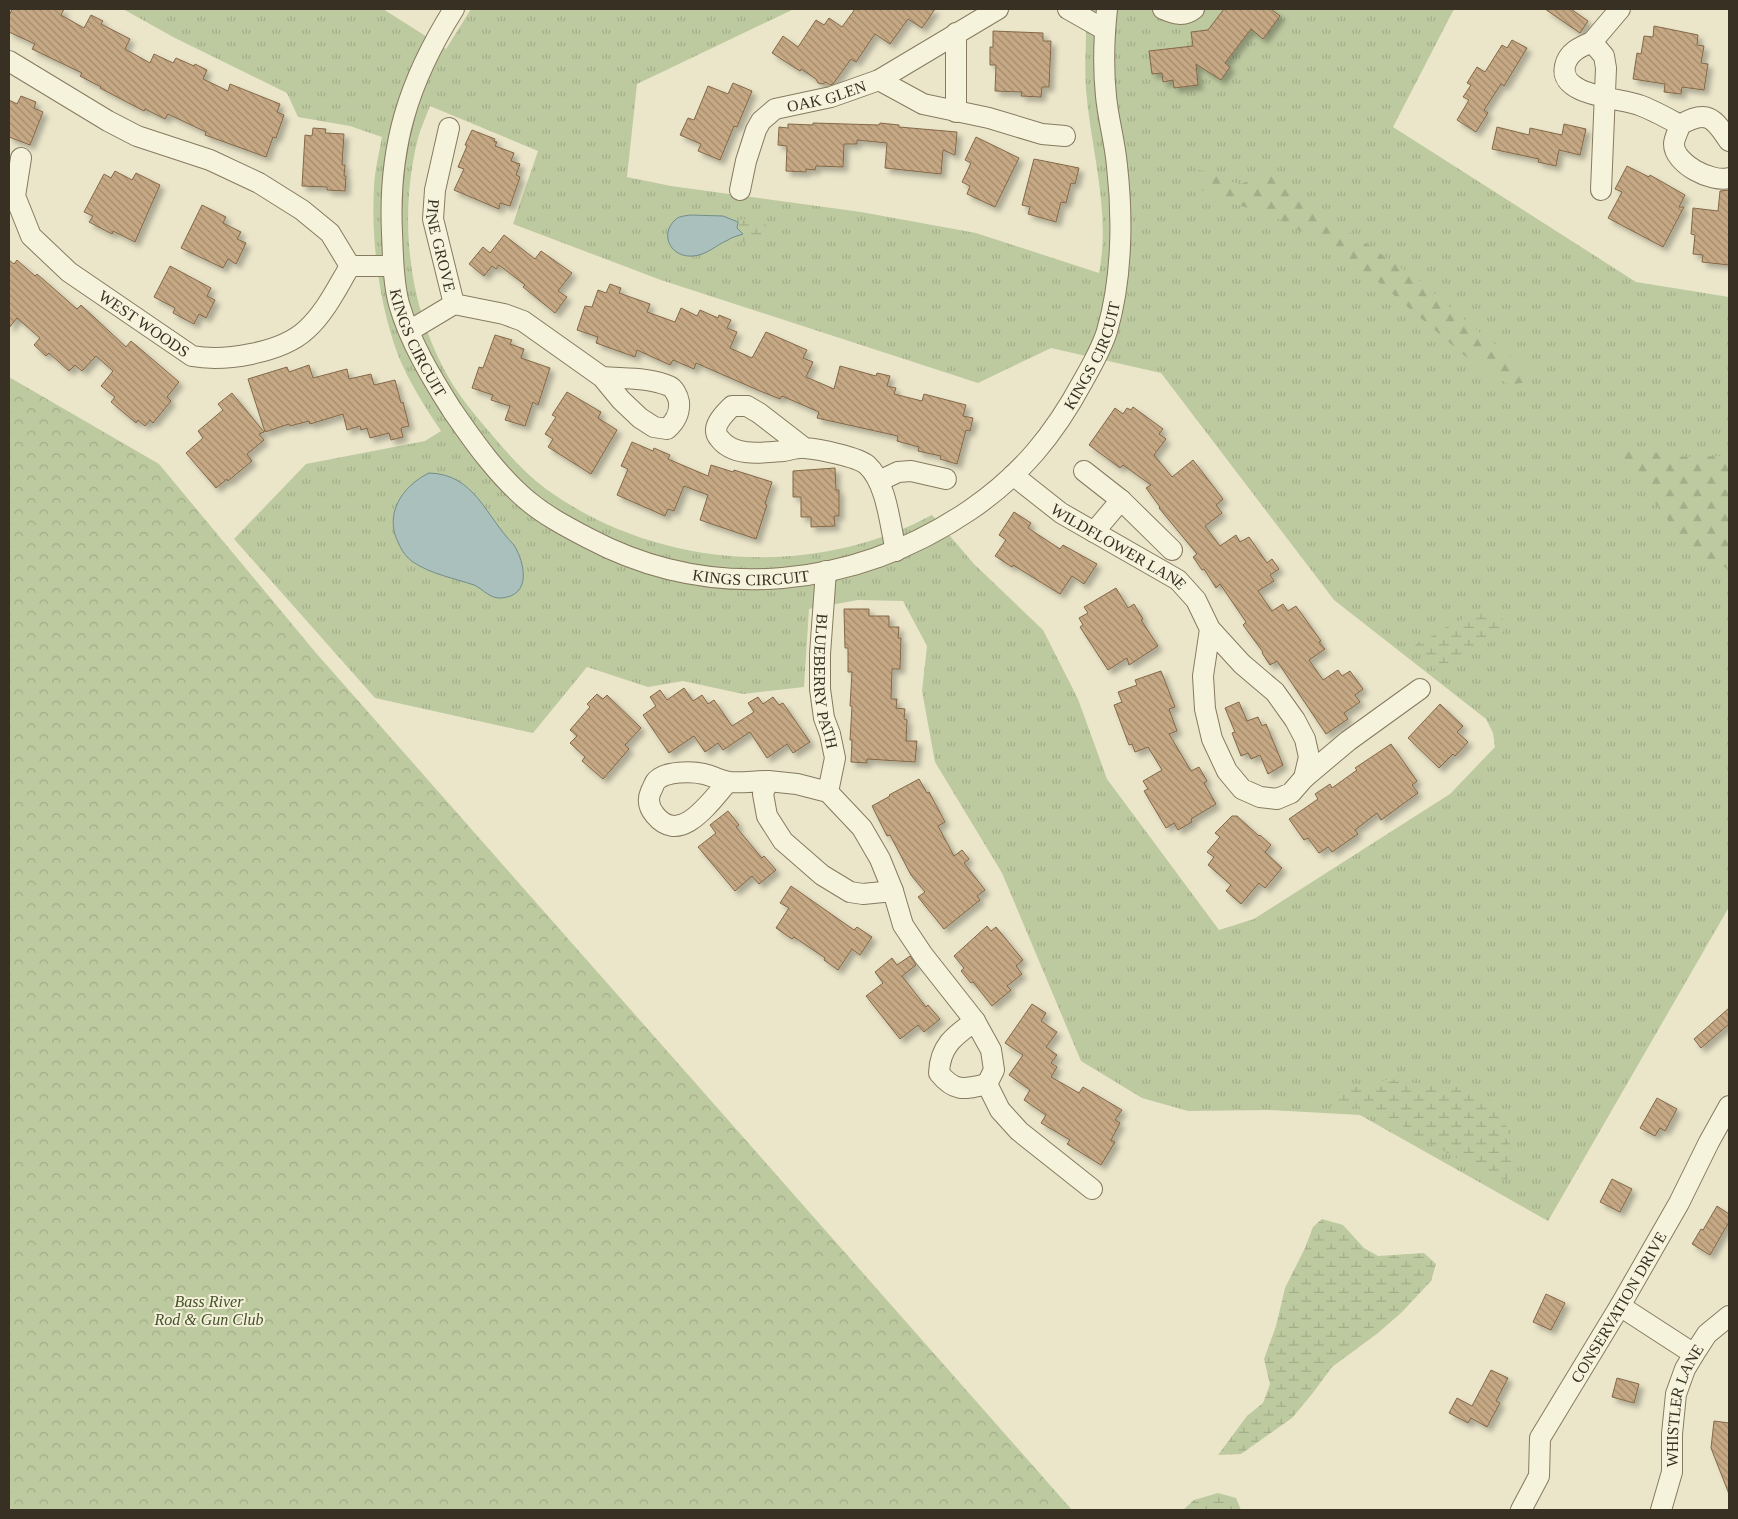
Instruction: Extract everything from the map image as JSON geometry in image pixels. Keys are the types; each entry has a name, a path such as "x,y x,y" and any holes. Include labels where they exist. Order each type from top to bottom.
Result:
{"street":[{"name":"KINGS CIRCUIT","path":"454,9 423,63 411,92 401,125 396,152 392,183 391,217 393,266 398,301 409,331 435,383 466,430 506,480 530,502 556,520 611,550 665,569 735,580 790,578 856,566 896,551 947,526 988,498 1028,462 1053,431 1076,394 1106,335 1114,303 1120,250 1121,212 1117,165 1106,96 1105,30 1107,9"},
{"name":"OAK GLEN","path":"740,190 754,135 767,114 787,105 831,96 878,80 998,9"},
{"path":"1068,9 1105,30"},
{"path":"1163,9 1175,14 1183,14 1194,9"},
{"path":"1620,9 1592,42 1575,50 1567,60 1564,68 1566,78 1575,87 1589,94 1639,105 1680,125"},
{"path":"956,33 956,112"},
{"path":"1592,42 1604,56 1606,68 1601,190"},
{"path":"9,61 108,121 138,136 210,160 259,183 302,210 330,233 350,266 393,266"},
{"name":"OAK GLEN","path":"878,80 923,104 989,118 1042,134 1064,136"},
{"path":"1729,141 1716,121 1705,116 1691,119 1680,125 1674,143 1678,155 1703,176 1725,180 1729,178"},
{"name":"PINE GROVE","path":"449,128 435,190 433,219 454,304"},
{"name":"WEST WOODS","path":"21,158 15,196 30,236 69,272 192,356 206,359 249,354 283,345 306,331 322,312 350,266"},
{"name":"PINE GROVE","path":"409,331 454,304 504,314 523,320 602,377"},
{"path":"803,447 839,454 867,464 879,481 882,489 896,551"},
{"path":"879,481 898,472 911,471 946,479"},
{"path":"1084,471 1121,500 1172,550"},
{"name":"WILDFLOWER LANE","path":"1014,475 1061,513 1178,580 1196,600 1210,629 1242,664 1274,692 1295,720 1305,739 1309,757 1304,778"},
{"path":"1094,532 1121,500"},
{"name":"BLUEBERRY PATH","path":"826,571 820,654 820,689 824,718 830,734 835,758 828,792"},
{"path":"1210,629 1203,676 1205,709 1212,739 1227,771 1242,789 1260,797 1277,799 1291,792 1304,778 1348,741 1420,689"},
{"path":"768,781 763,794 767,816 789,847 822,875 850,892 863,894 893,891"},
{"path":"728,782 768,781 797,784 828,792 862,828 880,859 893,891 903,926 923,955 975,1021 991,1050 994,1070 987,1084"},
{"path":"975,1021 955,1035 945,1049 940,1059 939,1073 949,1084 966,1088 987,1084"},
{"path":"987,1084 1000,1110 1019,1131 1092,1189"},
{"name":"CONSERVATION DRIVE","path":"1521,1510 1540,1476 1540,1438 1620,1306 1679,1202 1729,1106"},
{"path":"1620,1306 1694,1354"},
{"name":"WHISTLER LANE","path":"1661,1510 1672,1472 1672,1434 1676,1394 1685,1369 1707,1334 1729,1316"}],"green space":[{"path":"123,9 383,9 446,49 471,9 794,9 637,84 627,177 671,186 861,212 976,233 1099,273 1103,228 1099,182 1086,90 1086,9 1454,9 1393,127 1636,282 1729,297 1729,907 1548,1221 1360,1115 1268,1110 1188,1111 1142,1098 1081,1061 1002,873 935,762 922,691 927,646 903,601 858,600 809,609 804,687 743,694 683,681 648,687 587,667 533,733 375,698 234,539 306,464 425,441 441,431 402,365 391,335 381,294 375,250 373,207 375,174 382,137 350,126 298,117 287,93 175,38","holes":["430,106 538,151 513,224 661,280 978,383 1051,348 1161,373 1334,600 1486,719 1493,733 1495,747 1450,794 1254,919 1219,930 1107,779 1078,699 1043,630 974,564 932,515 885,536 836,550 786,556 735,556 685,550 636,536 589,516 546,489 517,463 498,442 450,380 432,344 422,316 410,257 408,227 412,167 418,138"]},
{"path":"1198,170 1209,172 1222,179 1240,184 1269,175 1284,181 1297,196 1420,281 1479,332 1526,368 1530,373 1528,382 1509,385 1465,356 1381,284 1323,243 1278,219 1256,210 1230,203 1205,192 1194,184 1191,174"},
{"path":"742,219 759,221 768,227 768,230 761,236 745,242 729,239 742,234 737,228 738,222"},
{"name":"Bass River Rod & Gun Club","path":"9,377 159,464 316,653 1072,1510 9,1510"},
{"path":"1639,449 1677,457 1729,456 1729,570 1720,564 1693,559 1678,533 1650,496 1617,465 1616,459 1625,450"},
{"path":"1481,610 1495,613 1506,623 1506,627 1499,637 1466,655 1433,669 1415,645"},
{"path":"1390,1079 1440,1084 1466,1089 1489,1100 1500,1109 1510,1140 1511,1171 1507,1180 1490,1176 1414,1135 1399,1123 1380,1113 1364,1107 1328,1105 1328,1098 1343,1090"},
{"path":"1322,1219 1343,1225 1364,1248 1378,1256 1424,1253 1436,1264 1431,1281 1402,1312 1378,1333 1332,1367 1292,1418 1241,1454 1218,1455 1247,1416 1263,1403 1270,1384 1264,1359 1276,1326 1285,1288 1313,1227"},
{"path":"1218,1493 1236,1498 1241,1510 1183,1510 1194,1500"}],"water":[{"path":"690,215 723,216 738,222 737,228 743,234 731,238 707,252 685,256 673,249 668,239 668,232 670,226 677,219"},
{"path":"429,473 445,475 469,489 514,545 521,561 523,578 522,585 518,591 511,596 493,597 474,585 427,570 404,554 395,533 393,523 394,512 403,494 419,479"}],"building":[{"path":"12,9 64,9 61,15 84,28 91,15 103,21 101,24 130,39 125,49 150,63 154,54 173,63 176,58 207,70 203,79 228,91 230,84 280,104 277,112 284,115 276,138 273,137 266,157 205,135 206,132 168,114 165,119 145,109 144,111 80,76 82,73 32,49 35,44 9,32 9,16"},
{"path":"855,9 935,9 922,28 908,19 890,44 875,34 856,62 851,59 833,84 830,85 826,82 823,84 818,83 816,79 801,69 800,71 772,53 783,36 798,47 816,20 824,25 829,18 842,27"},
{"path":"1224,9 1271,9 1280,16 1263,39 1251,29 1225,63 1230,67 1221,80 1196,64 1198,85 1174,88 1173,80 1163,82 1162,73 1152,74 1149,51 1193,46 1191,32 1208,30"},
{"path":"1545,9 1571,9 1588,21 1580,33"},
{"path":"1654,26 1698,35 1697,45 1704,46 1701,63 1708,64 1704,90 1682,87 1681,94 1664,92 1665,84 1633,79 1637,53 1641,54 1644,36 1653,37"},
{"path":"993,31 1043,33 1043,41 1051,41 1049,87 1042,87 1041,97 1021,96 1022,92 995,91 996,65 990,65 990,47 993,47"},
{"path":"1512,40 1527,48 1504,86 1501,84 1484,110 1488,113 1476,132 1457,120 1469,100 1463,97 1471,85 1467,83 1477,67 1485,72 1502,45 1507,48"},
{"path":"733,83 752,91 737,127 734,126 720,160 698,151 701,144 680,135 688,118 694,120 708,86 728,94"},
{"path":"21,96 36,102 34,108 43,112 30,145 9,137 9,100 17,104"},
{"path":"813,123 879,125 880,123 899,125 899,127 957,132 955,155 943,150 941,174 885,168 887,143 857,140 857,144 844,144 843,167 816,166 815,170 806,169 806,172 786,171 787,146 778,145 779,127 788,128 788,124 813,125"},
{"path":"1564,124 1586,129 1580,155 1559,150 1556,166 1538,162 1539,159 1492,149 1497,127 1529,135 1530,128 1562,135"},
{"path":"313,128 326,129 325,133 344,134 342,165 345,165 345,191 327,190 327,187 302,186 305,135 312,136"},
{"path":"472,130 495,139 494,141 497,142 495,146 514,153 511,161 520,164 516,175 520,177 510,206 500,203 499,209 454,190 464,169 458,167"},
{"path":"976,137 1019,158 995,207 967,194 970,186 962,182 971,163 965,160"},
{"path":"1034,159 1079,168 1075,184 1071,183 1066,203 1061,202 1056,222 1028,214 1030,207 1022,205"},
{"path":"1627,166 1649,177 1650,175 1685,195 1679,207 1684,207 1663,247 1608,218 1622,192 1615,189"},
{"path":"115,171 132,180 136,173 160,185 135,242 113,231 112,234 89,222 93,216 84,212 104,174 111,178"},
{"path":"1729,190 1729,265 1702,262 1703,255 1693,254 1695,235 1691,234 1693,208 1718,211 1720,191"},
{"path":"202,205 226,217 223,223 241,232 237,239 246,243 236,264 228,259 223,268 181,248"},
{"path":"504,235 535,259 541,251 572,273 558,291 567,297 555,313 523,287 525,285 499,265 496,269 492,266 484,276 469,264 483,247 490,253"},
{"path":"9,260 14,264 17,260 35,276 37,274 77,309 81,305 126,347 131,341 179,382 167,397 171,401 153,423 150,420 145,426 138,420 136,423 111,402 115,397 101,386 113,371 96,356 82,371 75,365 69,371 49,353 46,356 34,345 40,338 17,318 9,328"},
{"path":"170,266 211,288 207,296 215,300 206,318 199,314 194,324 173,313 175,308 154,297"},
{"path":"610,284 621,288 619,293 650,304 647,312 675,322 681,308 697,316 700,310 718,318 719,315 731,320 727,328 737,332 730,348 752,358 766,332 807,350 803,358 813,362 806,377 834,389 840,366 876,376 877,373 890,376 887,386 896,388 894,394 922,401 924,394 966,405 963,416 973,418 970,431 966,430 957,464 940,459 941,456 918,451 919,447 897,441 898,436 817,418 819,412 782,396 780,399 696,363 694,369 673,360 670,365 637,350 635,357 596,343 598,337 577,330 585,306 592,307 598,290 606,293"},
{"path":"495,335 512,340 510,344 524,349 521,358 550,368 538,405 533,402 525,426 505,420 510,406 491,400 493,395 472,388 479,367 483,368"},
{"path":"309,365 313,378 347,369 349,379 371,374 374,385 395,380 409,426 401,428 403,437 391,440 389,433 370,438 367,428 361,430 360,426 347,430 343,414 310,424 309,421 290,426 289,424 265,432 248,379 287,367 289,372"},
{"path":"567,392 601,412 598,418 617,430 591,474 548,447 553,439 545,434 556,417 552,415"},
{"path":"232,393 264,432 259,434 264,440 247,454 252,461 228,481 227,479 216,488 186,453 203,438 198,431 223,410 218,404"},
{"path":"1133,407 1163,429 1159,434 1166,439 1154,455 1172,477 1193,460 1223,499 1216,505 1222,513 1205,526 1220,546 1236,535 1240,542 1249,537 1267,563 1272,559 1279,569 1270,575 1274,581 1258,591 1272,611 1283,604 1288,611 1296,606 1325,649 1309,660 1323,680 1338,670 1342,676 1350,671 1363,689 1355,695 1360,702 1344,713 1348,719 1326,734 1277,661 1270,665 1243,625 1246,622 1220,584 1216,588 1204,569 1202,570 1193,557 1197,554 1159,508 1146,488 1151,485 1123,465 1120,468 1089,445 1115,408 1123,414 1127,408 1131,410"},
{"path":"632,442 653,451 654,448 670,455 668,459 708,476 711,465 772,482 756,539 700,520 708,495 684,486 674,511 668,509 665,516 617,495 628,469 621,466"},
{"path":"835,468 836,490 839,490 839,516 834,516 835,526 811,527 811,517 801,517 801,497 793,497 793,471"},
{"path":"1014,512 1031,523 1028,528 1060,549 1063,545 1097,564 1084,584 1072,576 1060,594 995,556 1006,540 999,535"},
{"path":"1116,588 1128,608 1134,604 1143,619 1141,620 1158,646 1129,665 1127,658 1108,670 1080,627 1083,625 1079,618 1088,613 1084,607"},
{"path":"844,609 869,609 869,616 889,616 889,627 899,627 898,638 901,638 900,669 892,669 891,699 897,699 896,708 905,709 904,719 907,720 906,741 917,741 915,762 867,759 867,763 851,762 852,706 850,706 852,672 848,672 848,648 845,648"},
{"path":"1161,671 1175,707 1169,709 1177,731 1169,734 1191,771 1199,767 1207,781 1204,783 1216,804 1191,819 1192,822 1178,830 1174,823 1166,828 1144,791 1148,789 1143,781 1162,770 1148,747 1135,752 1132,744 1129,745 1114,705 1122,702 1118,692 1137,685 1135,680"},
{"path":"684,688 693,701 702,695 708,704 714,700 732,726 754,712 748,703 758,697 763,704 773,697 779,705 783,703 810,742 793,753 787,744 767,758 750,732 723,750 718,743 705,752 694,736 669,753 643,715 656,706 650,697 660,690 667,700"},
{"path":"597,694 603,699 607,695 641,728 625,745 629,749 603,779 582,761 585,757 570,743 577,736 570,730 590,707 587,704"},
{"path":"1239,702 1247,721 1258,717 1262,726 1266,724 1283,765 1268,774 1260,755 1251,759 1248,753 1241,756 1232,733 1235,732 1225,708"},
{"path":"1440,704 1463,726 1457,732 1468,742 1455,756 1453,754 1439,768 1408,738"},
{"path":"1391,744 1417,781 1412,785 1418,793 1381,820 1377,813 1355,830 1358,834 1332,852 1328,847 1319,853 1308,838 1304,840 1289,819 1318,799 1315,794 1330,784 1332,788 1357,770 1355,768"},
{"path":"919,779 927,793 929,792 945,822 938,826 954,856 962,850 969,859 964,863 985,890 977,896 980,900 944,929 918,897 925,892 911,875 890,835 887,836 872,806"},
{"path":"728,811 739,825 736,827 762,858 764,856 776,870 759,884 752,876 735,891 698,847 716,833 710,825"},
{"path":"1232,816 1237,816 1271,845 1265,852 1282,868 1265,888 1259,883 1241,904 1226,891 1231,885 1208,865 1214,857 1207,852 1220,837 1215,833"},
{"path":"791,886 854,930 857,927 872,937 860,955 852,949 838,970 824,960 825,958 794,937 792,939 776,928 789,908 780,903"},
{"path":"987,926 991,931 996,927 1023,960 1016,966 1022,974 1007,986 1011,990 992,1006 973,982 971,983 961,971 964,968 954,956"},
{"path":"910,956 916,965 902,976 926,1007 928,1005 940,1019 924,1032 918,1025 900,1039 866,996 883,983 875,972 892,958 897,965"},
{"path":"1032,1004 1046,1013 1041,1021 1057,1032 1046,1047 1057,1055 1051,1063 1057,1067 1051,1077 1079,1093 1083,1087 1122,1110 1115,1120 1120,1123 1111,1140 1115,1142 1101,1165 1067,1144 1070,1140 1041,1123 1046,1115 1024,1100 1030,1090 1009,1075 1023,1055 1005,1043"},
{"path":"1729,1008 1729,1024 1701,1048 1694,1039"},
{"path":"1657,1098 1677,1109 1665,1131 1660,1128 1655,1136 1640,1128"},
{"path":"1612,1179 1632,1189 1620,1212 1600,1202"},
{"path":"1717,1206 1729,1214 1729,1222 1710,1255 1692,1244"},
{"path":"1546,1294 1565,1303 1551,1330 1533,1322"},
{"path":"1491,1370 1508,1378 1496,1401 1500,1403 1487,1427 1471,1418 1468,1423 1449,1413 1457,1398 1472,1406"},
{"path":"1617,1378 1639,1384 1634,1403 1612,1397"},
{"path":"1714,1421 1729,1423 1729,1494 1711,1448"}]}
